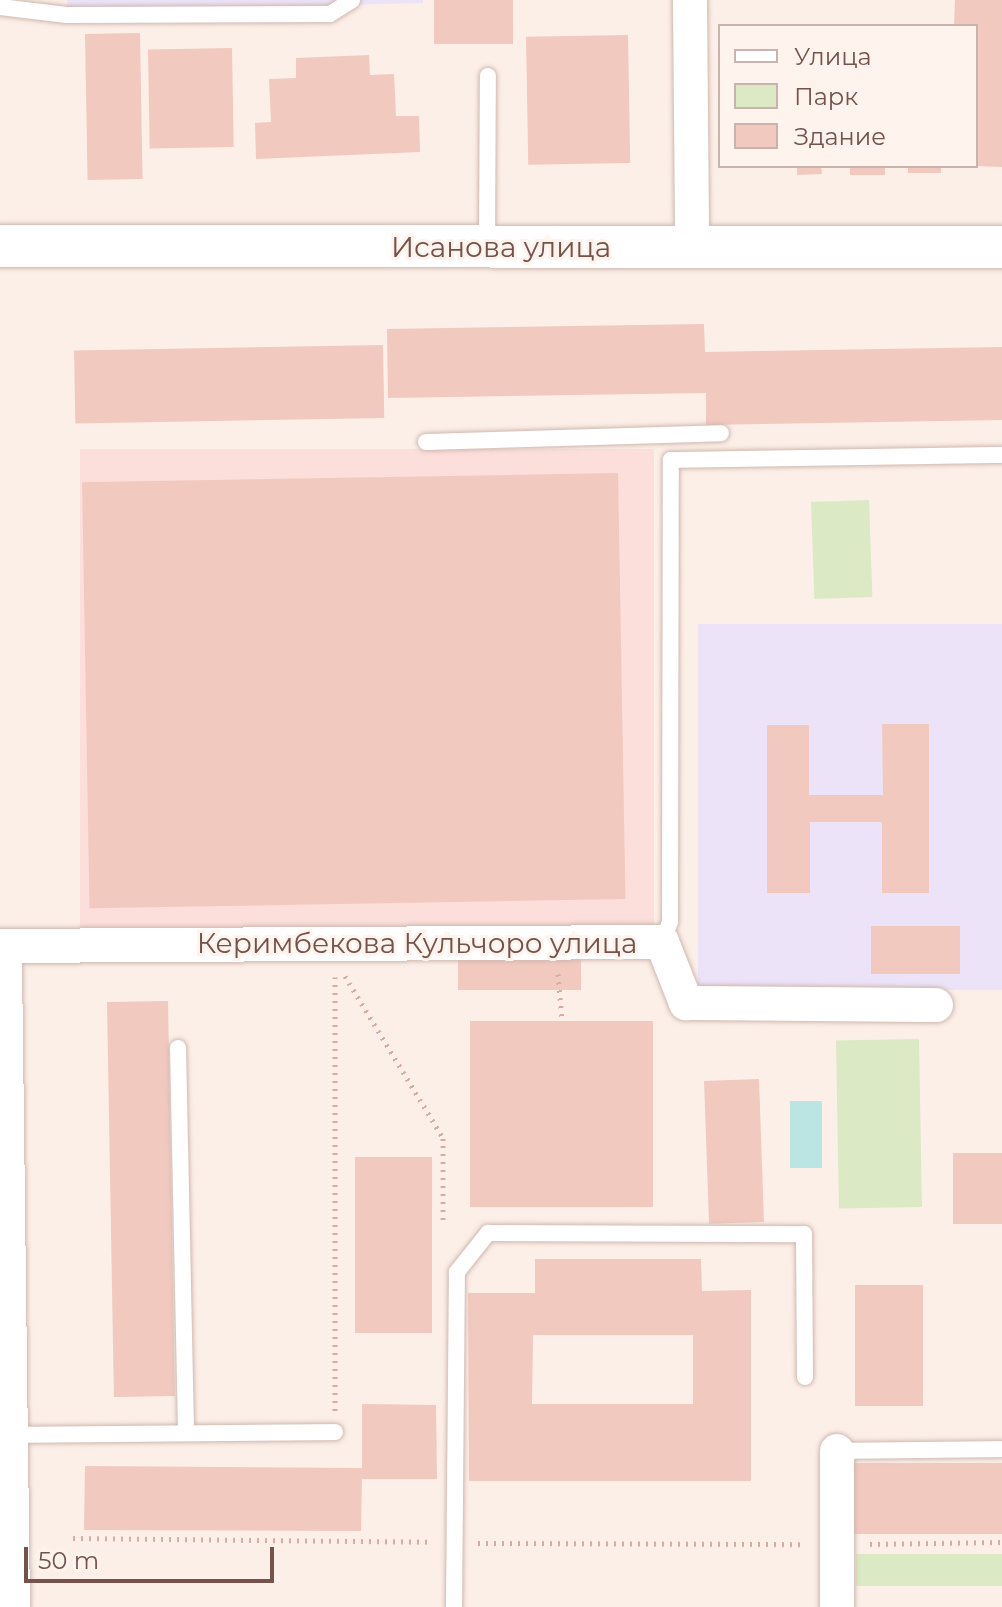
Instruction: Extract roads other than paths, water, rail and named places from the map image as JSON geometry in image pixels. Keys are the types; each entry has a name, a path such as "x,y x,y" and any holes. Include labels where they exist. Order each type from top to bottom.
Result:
{"main road":[{"path":"0,962 8,1607"}],"street":[{"path":"690,0 692,247"},
{"name":"Исанова улица","path":"0,246 1002,247"},
{"name":"Керимбекова Кульчоро улица","path":"0,946 662,942 686,1003 936,1005"},
{"path":"837,1451 837,1607"}],"lane":[{"path":"0,7 67,15 330,14 352,0"},
{"path":"487,248 488,76"},
{"path":"426,442 721,433"},
{"path":"662,942 670,922 671,460 1002,455"},
{"path":"178,1048 186,1433"},
{"path":"454,1607 457,1272 488,1233 804,1234 805,1377"},
{"path":"7,1435 335,1432"},
{"path":"837,1451 1002,1449"}],"water":[{"path":"790,1101 822,1101 822,1168 790,1168"}]}
